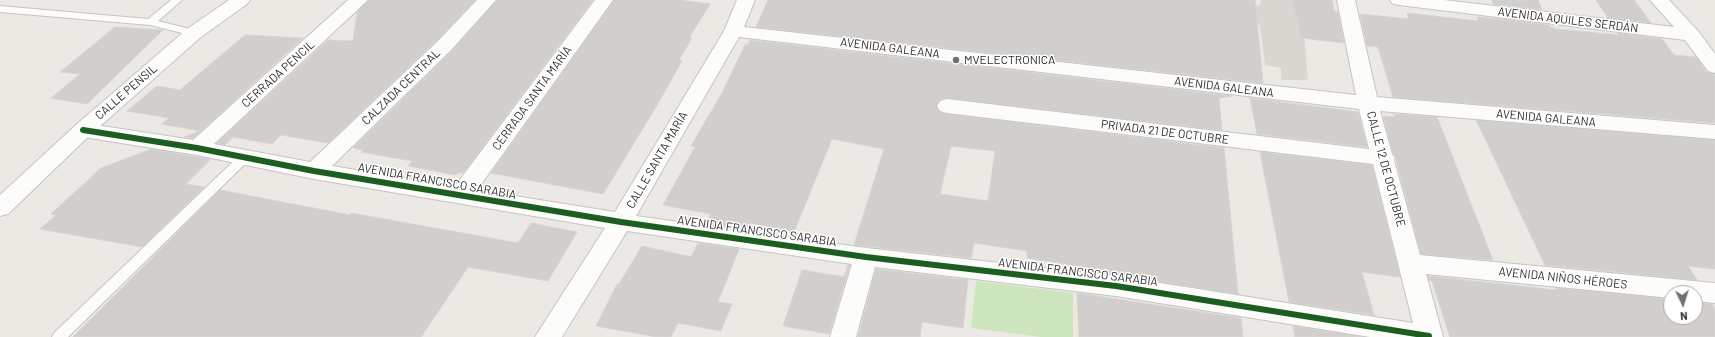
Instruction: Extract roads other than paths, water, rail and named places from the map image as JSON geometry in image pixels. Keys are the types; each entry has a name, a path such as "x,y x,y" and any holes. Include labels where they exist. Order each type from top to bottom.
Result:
{"street":[{"name":"CALLE PENSIL","path":"0,208 83,130 194,33 241,0"},
{"name":"CERRADA PENCIL","path":"197,148 359,0"},
{"name":"CALZADA CENTRAL","path":"314,171 444,45 486,0"},
{"name":"CERRADA SANTA MARÍA","path":"460,196 604,0"},
{"name":"CALLE SANTA MARÍA","path":"548,337 621,222 733,30 746,0"},
{"name":"CALLE 12 DE OCTUBRE","path":"1346,0 1368,103 1384,158 1430,336"},
{"name":"AVENIDA AQUILES SERDÁN","path":"1399,0 1690,35"},
{"path":"1660,0 1715,67"},
{"name":"AVENIDA GALEANA","path":"733,30 1368,103 1715,132"},
{"name":"PRIVADA 21 DE OCTUBRE","path":"947,106 1384,158"},
{"name":"AVENIDA FRANCISCO SARABIA","path":"83,130 197,148 314,171 460,196 621,222 866,257 1116,286 1430,336"},
{"path":"843,337 866,257"},
{"name":"AVENIDA NIÑOS HÉROES","path":"1410,263 1715,292"}],"lane":[{"path":"150,22 177,0"},
{"path":"0,9 150,22 194,33"},
{"path":"59,337 244,158"}],"place":[{"name":"MVELECTRONICA","path":"956,60"}]}
